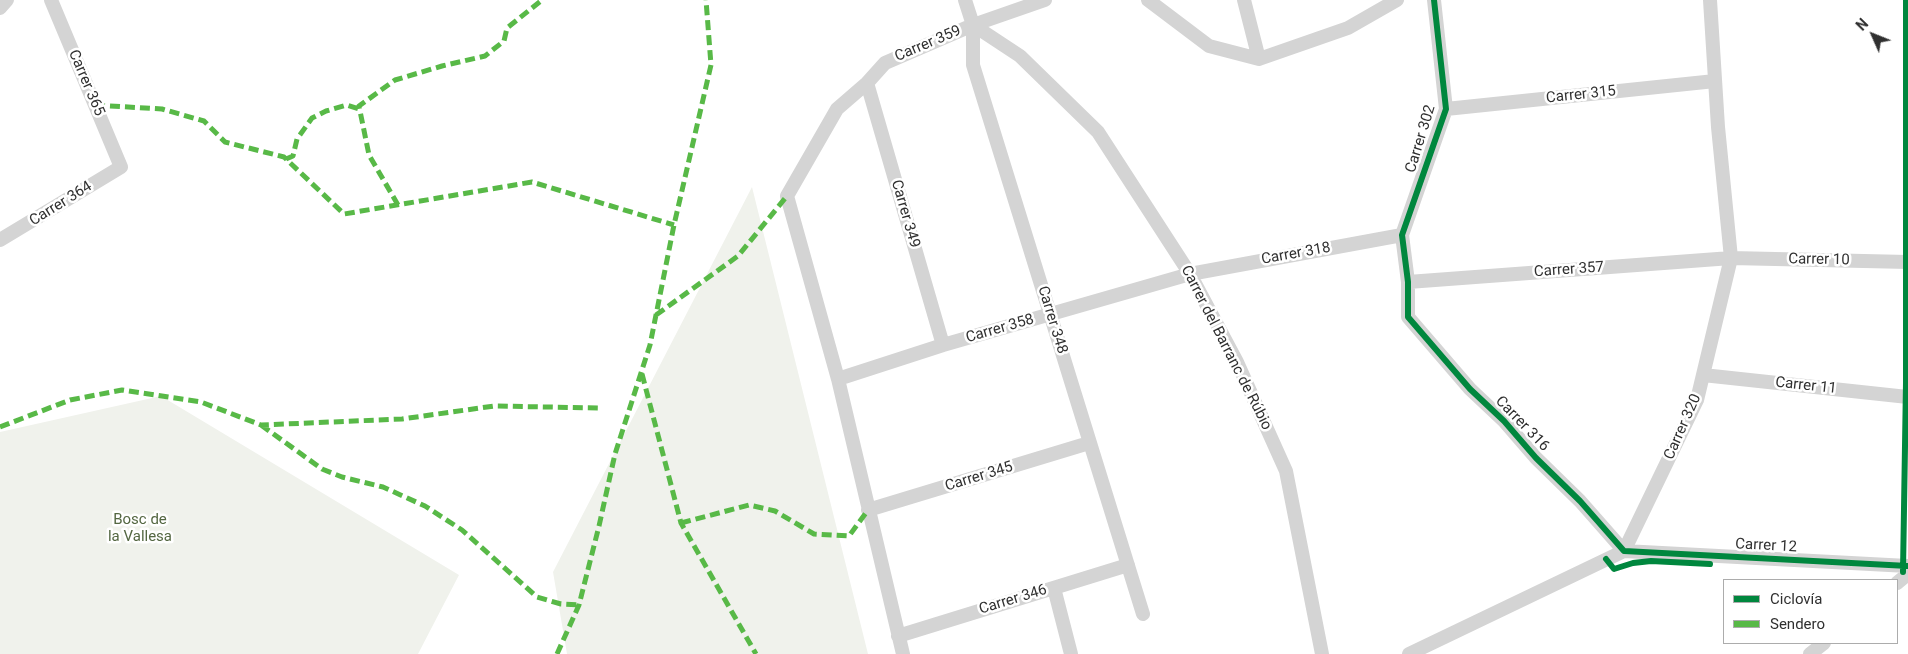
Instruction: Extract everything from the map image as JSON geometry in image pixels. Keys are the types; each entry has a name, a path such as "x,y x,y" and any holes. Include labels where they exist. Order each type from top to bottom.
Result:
{"street":[{"path":"0,8 7,0"},
{"name":"Carrer 365","path":"51,0 122,167"},
{"path":"965,0 973,25"},
{"name":"Carrer 359","path":"838,379 787,196 837,109 867,83 884,63 973,25 1045,0"},
{"path":"1148,0 1208,46 1259,59 1348,28 1397,0"},
{"path":"1244,0 1259,59"},
{"name":"Carrer 302","path":"1408,282 1402,235 1446,109 1434,0"},
{"name":"Carrer 320","path":"1624,551 1697,400 1730,258 1718,128 1710,0"},
{"name":"Carrer del Barranc de Rúbio","path":"973,25 1020,56 1098,132 1190,274 1236,362 1286,471 1322,654"},
{"name":"Carrer 348","path":"973,25 973,65 1143,614"},
{"name":"Carrer 315","path":"1446,109 1715,81"},
{"name":"Carrer 349","path":"867,83 943,345"},
{"name":"Carrer 364","path":"0,240 122,167"},
{"name":"Carrer 318","path":"1190,274 1402,235"},
{"name":"Carrer 10","path":"1730,258 1908,262"},
{"name":"Carrer 357","path":"1408,282 1730,258"},
{"name":"Carrer 358","path":"838,379 943,345 1190,274"},
{"name":"Carrer 316","path":"1408,282 1408,317 1470,389 1504,421 1536,458 1580,501 1624,551"},
{"name":"Carrer 11","path":"1703,375 1908,397"},
{"path":"838,379 903,654"},
{"name":"Carrer 345","path":"868,510 1089,443"},
{"path":"1410,654 1624,551"},
{"name":"Carrer 12","path":"1624,551 1908,566"},
{"name":"Carrer 346","path":"898,636 1128,565"},
{"path":"1898,582 1908,574"},
{"path":"1054,588 1071,654"},
{"path":"1810,654 1823,644"}],"green space":[{"path":"752,187 868,654 567,654 553,572"},
{"name":"Bosc de la Vallesa","path":"161,396 459,575 418,654 0,654 0,432"}],"marked path":[{"path":"398,205 369,155 359,106 395,80 485,56 504,41 507,28 542,0"},
{"path":"557,654 579,605 615,454 650,345 674,225 711,65 706,0"},
{"path":"95,105 162,109 204,121 225,142 284,157 344,214 532,182 674,225"},
{"path":"286,159 293,156 297,139 312,118 326,111 347,105 359,109"},
{"path":"656,315 738,256 787,196"},
{"path":"642,374 681,523 756,654"},
{"path":"0,427 70,400 122,390 201,402 261,425 402,419 494,406 599,408"},
{"path":"261,425 322,469 342,477 383,487 425,506 462,530 537,597 561,604 579,605"},
{"path":"681,523 749,505 775,511 814,534 849,536 868,510"}],"cycle path":[{"path":"1434,0 1446,109 1402,235 1408,282 1408,317 1470,389 1504,421 1536,458 1580,501 1624,551 1908,566"},
{"path":"1903,572 1906,383 1906,0"},
{"path":"1606,559 1614,569 1633,563 1651,561 1710,564"}]}
